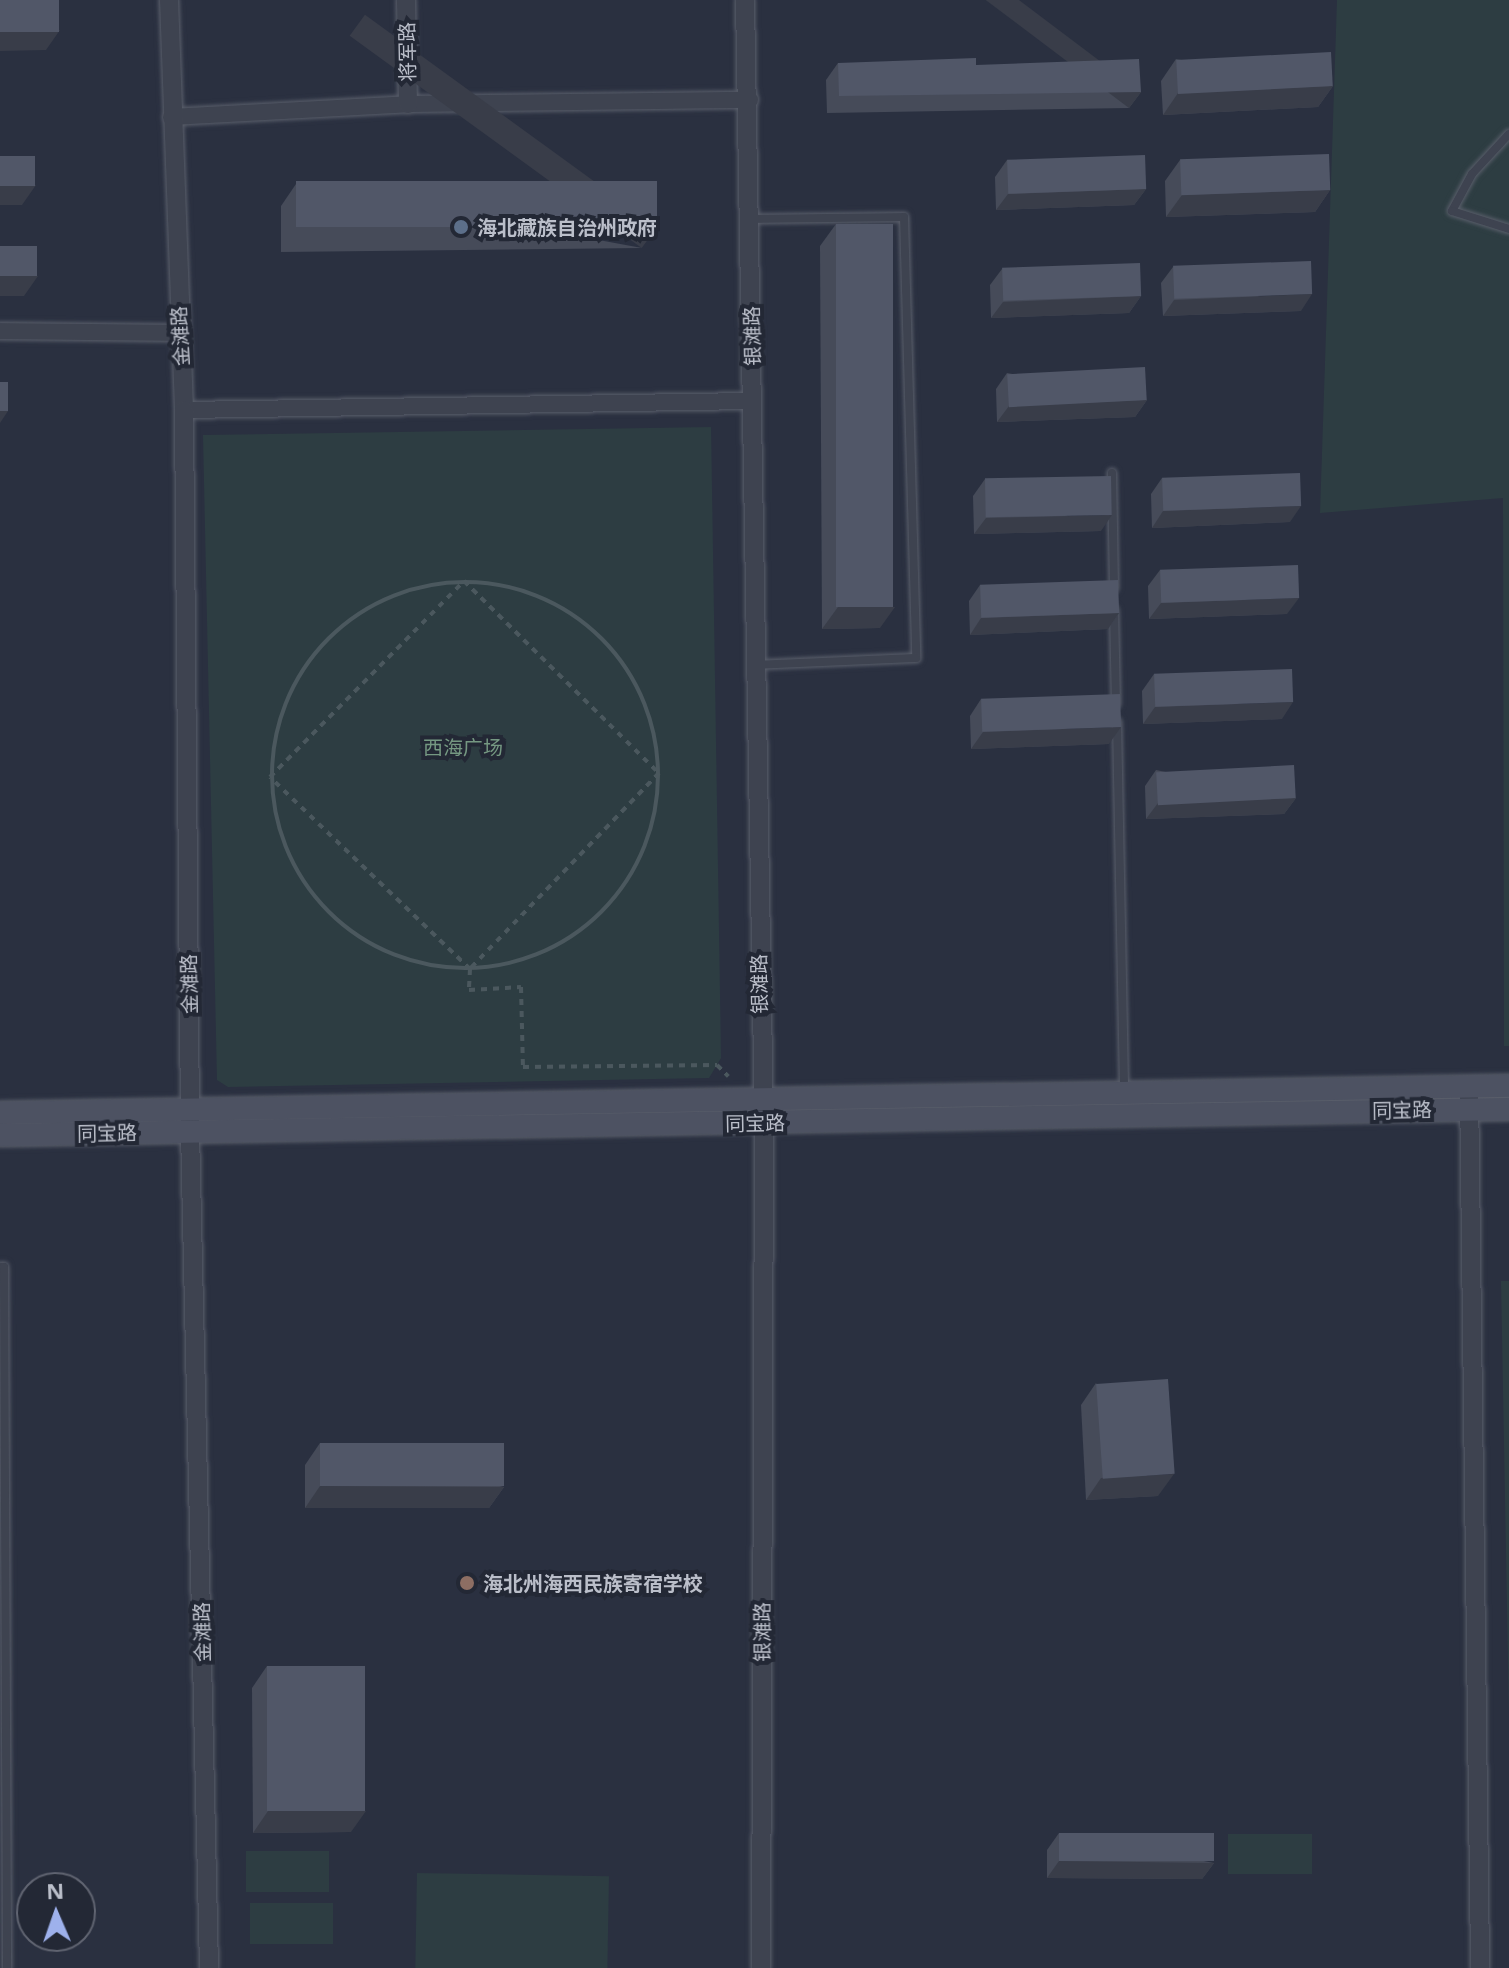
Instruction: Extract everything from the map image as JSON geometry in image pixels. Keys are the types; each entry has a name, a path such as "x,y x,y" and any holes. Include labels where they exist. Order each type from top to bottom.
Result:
{"main road":[{"name":"同宝路","path":"0,1113 190,1120 764,1124 1470,1098 1509,1086"},
{"name":"同宝路","path":"0,1135 190,1120 760,1099 1124,1093 1470,1098 1509,1109"}],"street":[{"name":"金滩路","path":"169,0 184,410 190,1120 209,1968"},
{"name":"将军路","path":"406,0 408,104"},
{"name":"银滩路","path":"745,0 750,100 760,1099 764,1124 761,1968"},
{"path":"171,117 408,104 750,100"},
{"path":"0,331 180,333"},
{"path":"184,410 753,401"},
{"path":"1470,1098 1480,1968"}],"lane":[{"path":"1509,134 1472,174 1452,211 1509,229"},
{"path":"751,219 904,217 916,658 756,665"},
{"path":"1112,473 1124,1093"},
{"path":"0,1267 4,1267 3,1671 7,1968"}],"path":[{"path":"464,581 659,773"},
{"path":"270,777 464,581"},
{"path":"464,581 524,590 578,618 610,649 649,713 659,773 651,832 624,886 582,930 529,958 470,969 409,961 354,934 309,892 280,838 270,777 279,717 306,663 349,619 403,591 464,581"},
{"path":"659,773 470,969 469,990 521,987 523,1067 717,1065 728,1076"},
{"path":"270,777 470,969"}],"green space":[{"path":"1337,0 1509,0 1509,1046 1504,1046 1503,498 1320,513"},
{"name":"西海广场","path":"711,427 721,1058 709,1078 228,1087 217,1080 203,435"},
{"path":"1501,1281 1509,1281 1509,1714"},
{"path":"1228,1834 1312,1834 1312,1874 1228,1874"},
{"path":"246,1851 329,1851 329,1892 246,1892"},
{"path":"417,1873 609,1876 607,1968 415,1968"},
{"path":"250,1903 333,1903 333,1944 250,1944"}],"building":[{"path":"0,0 59,0 59,32 0,32"},
{"path":"1331,52 1333,86 1178,94 1176,60"},
{"path":"976,58 976,65 1139,59 1141,92 839,96 838,63"},
{"path":"1329,154 1330,190 1181,195 1180,159"},
{"path":"1145,155 1146,189 1008,194 1007,160"},
{"path":"0,156 35,156 35,186 0,186"},
{"path":"296,181 657,181 657,227 296,227"},
{"path":"836,224 893,224 893,607 836,607"},
{"path":"0,246 37,246 37,276 0,276"},
{"path":"1311,261 1312,294 1174,299 1173,266"},
{"path":"1140,263 1141,296 1003,301 1002,268"},
{"path":"1145,367 1147,400 1009,407 1007,374"},
{"path":"0,382 8,382 8,411 0,411"},
{"path":"1300,473 1301,506 1163,511 1162,478"},
{"path":"1111,476 1112,515 986,517 985,478"},
{"path":"1298,565 1299,598 1161,603 1160,570"},
{"path":"1118,580 1119,613 981,618 980,585"},
{"path":"1292,669 1293,702 1155,707 1154,674"},
{"path":"1120,694 1121,727 982,732 981,699"},
{"path":"1294,765 1296,798 1158,805 1156,772"},
{"path":"1168,1379 1175,1474 1103,1479 1096,1384"},
{"path":"320,1443 504,1443 504,1486 320,1486"},
{"path":"267,1666 365,1666 365,1811 267,1811"},
{"path":"1059,1833 1214,1833 1214,1861 1059,1861"}],"place":[{"name":"海北藏族自治州政府","path":"461,227"},
{"name":"海北州海西民族寄宿学校","path":"467,1583"}]}
